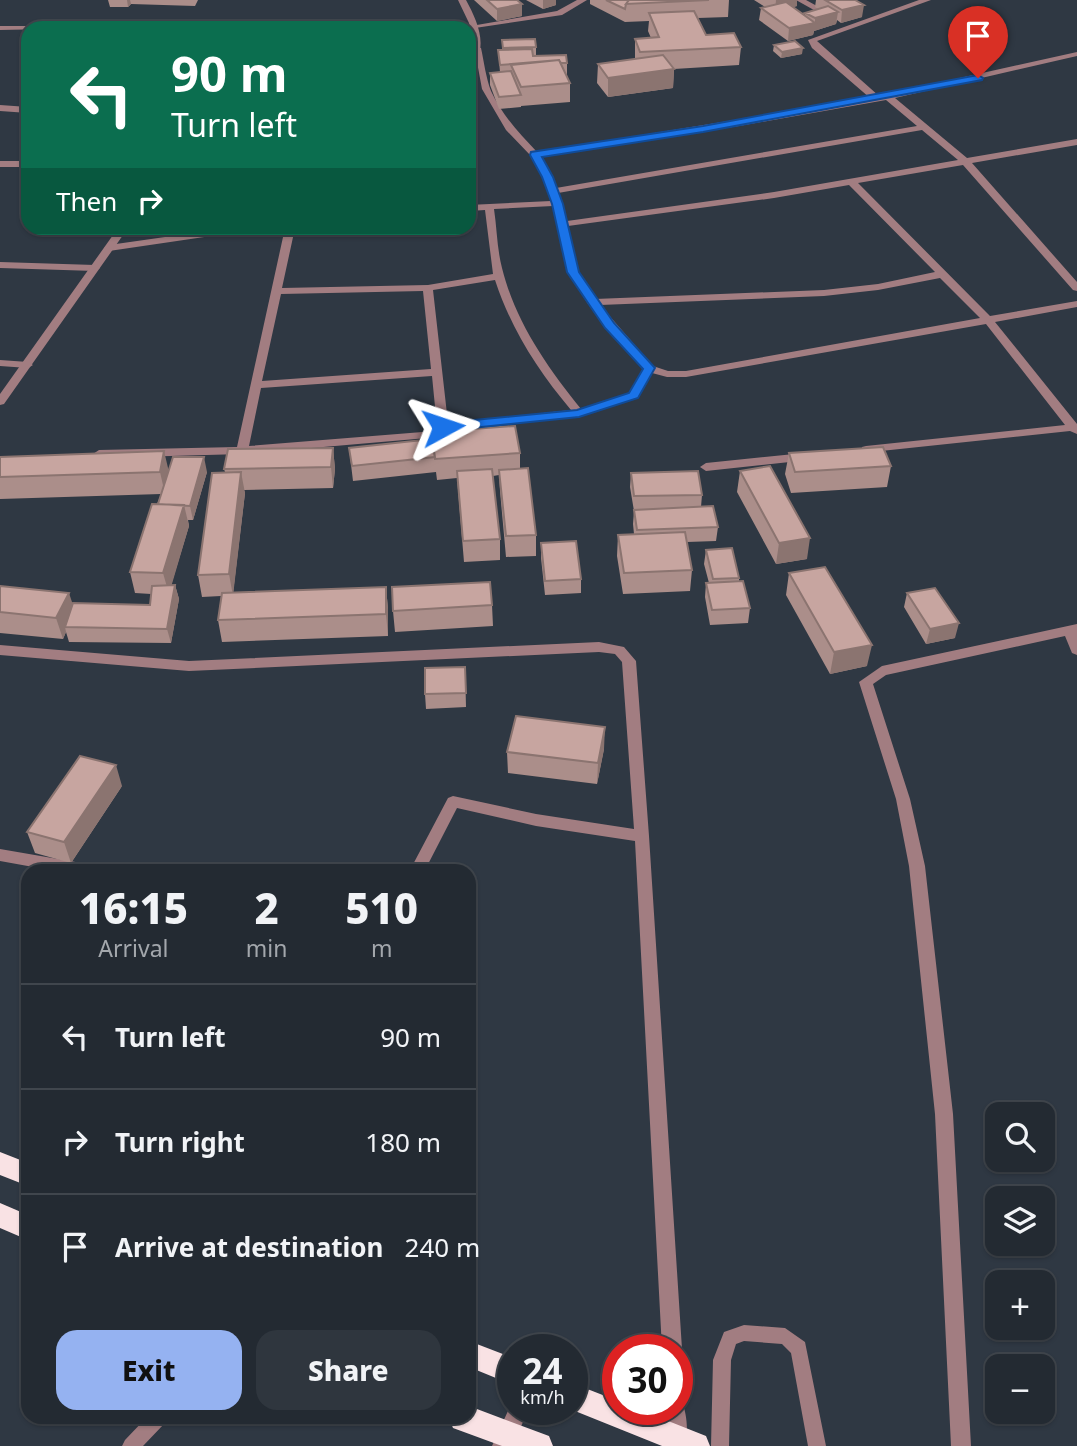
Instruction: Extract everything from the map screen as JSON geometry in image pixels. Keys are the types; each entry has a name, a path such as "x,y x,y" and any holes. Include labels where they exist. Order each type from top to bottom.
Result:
{"highway":[{"path":"0,1163 21,1172"},
{"path":"0,1215 21,1225"},
{"path":"476,1357 497,1365"},
{"path":"588,1403 686,1443"},
{"path":"474,1424 504,1440 539,1446"}],"street":[{"path":"462,0 472,21"},
{"path":"476,26 559,13 583,0"},
{"path":"800,0 851,26"},
{"path":"887,0 907,8"},
{"path":"876,98 812,40 927,0"},
{"path":"0,27 21,27"},
{"path":"535,155 703,129 887,96 1001,73 1077,54"},
{"path":"476,57 496,110 535,155 553,191 573,272 592,302 649,368 667,374 686,373 1077,304"},
{"path":"887,96 965,161 1077,288"},
{"path":"0,108 21,110"},
{"path":"553,191 924,127"},
{"path":"563,224 851,181 1077,142"},
{"path":"0,164 21,164"},
{"path":"851,181 989,321 1075,429"},
{"path":"476,208 558,204"},
{"path":"489,207 498,276 522,333 551,380 579,413"},
{"path":"0,402 118,235"},
{"path":"109,248 197,235"},
{"path":"242,450 288,235"},
{"path":"0,264 95,268"},
{"path":"592,302 824,293 878,287 943,274"},
{"path":"276,291 428,288 498,276"},
{"path":"81,455 242,450 439,434 443,427 428,288"},
{"path":"0,363 28,365"},
{"path":"443,427 579,413 634,395 649,368"},
{"path":"256,385 437,372"},
{"path":"856,451 1075,429"},
{"path":"706,467 815,456"},
{"path":"961,1446 944,1115 917,866 903,799 866,682 882,671 1073,631 1077,650"},
{"path":"0,650 190,666 599,647 619,650 629,661 642,836 670,1334"},
{"path":"420,864 453,802 536,820 642,836"},
{"path":"0,855 53,864"},
{"path":"680,1425 686,1443"}],"lane":[{"path":"720,1446 722,1360 730,1338 744,1333 785,1336 799,1348 817,1446"},
{"path":"131,1446 152,1424"}],"building":[{"path":"487,0 517,0 522,4 497,9"},
{"path":"606,0 629,0 625,9"},
{"path":"629,0 709,0 626,4"},
{"path":"825,0 855,0 864,5 842,10"},
{"path":"786,2 815,23 789,28 761,8"},
{"path":"828,6 838,12 815,18 805,13"},
{"path":"694,11 706,35 734,33 741,47 640,52 635,39 659,37 649,13"},
{"path":"535,39 536,47 503,48 502,40"},
{"path":"795,41 803,48 782,52 774,45"},
{"path":"532,49 533,56 566,55 567,63 561,63 559,60 500,65 498,50"},
{"path":"663,55 674,69 608,78 598,64"},
{"path":"559,60 570,83 521,87 511,65"},
{"path":"511,71 521,95 499,97 490,73"},
{"path":"515,426 520,453 435,459 431,432"},
{"path":"432,439 435,457 352,466 349,448"},
{"path":"883,447 891,466 795,472 789,453"},
{"path":"333,448 331,467 224,469 228,449"},
{"path":"164,451 160,472 0,477 0,457"},
{"path":"173,457 204,457 190,506 158,504"},
{"path":"770,466 810,538 779,543 740,471"},
{"path":"528,468 536,535 506,536 499,470"},
{"path":"492,469 500,539 463,541 457,471"},
{"path":"698,471 702,495 634,496 631,473"},
{"path":"241,472 229,574 198,575 212,473"},
{"path":"152,504 184,505 163,573 130,572"},
{"path":"713,506 718,527 637,530 634,510"},
{"path":"685,532 692,570 624,573 618,535"},
{"path":"576,541 581,579 545,581 541,543"},
{"path":"732,548 739,578 713,579 706,550"},
{"path":"825,567 872,645 834,652 789,573"},
{"path":"743,581 750,608 712,610 706,583"},
{"path":"490,582 492,605 393,611 392,587"},
{"path":"175,585 167,629 65,627 73,603 150,605 152,586"},
{"path":"0,586 69,593 56,618 0,612"},
{"path":"386,587 386,614 218,620 222,593"},
{"path":"935,588 959,623 930,629 907,593"},
{"path":"465,667 466,693 425,694 425,668"},
{"path":"516,716 605,727 598,763 507,752"},
{"path":"80,756 116,765 64,842 27,832"}],"route":[{"path":"443,427 579,413 634,395 649,368 609,326 573,272 558,204 548,177 535,155 703,129 978,78"}]}
